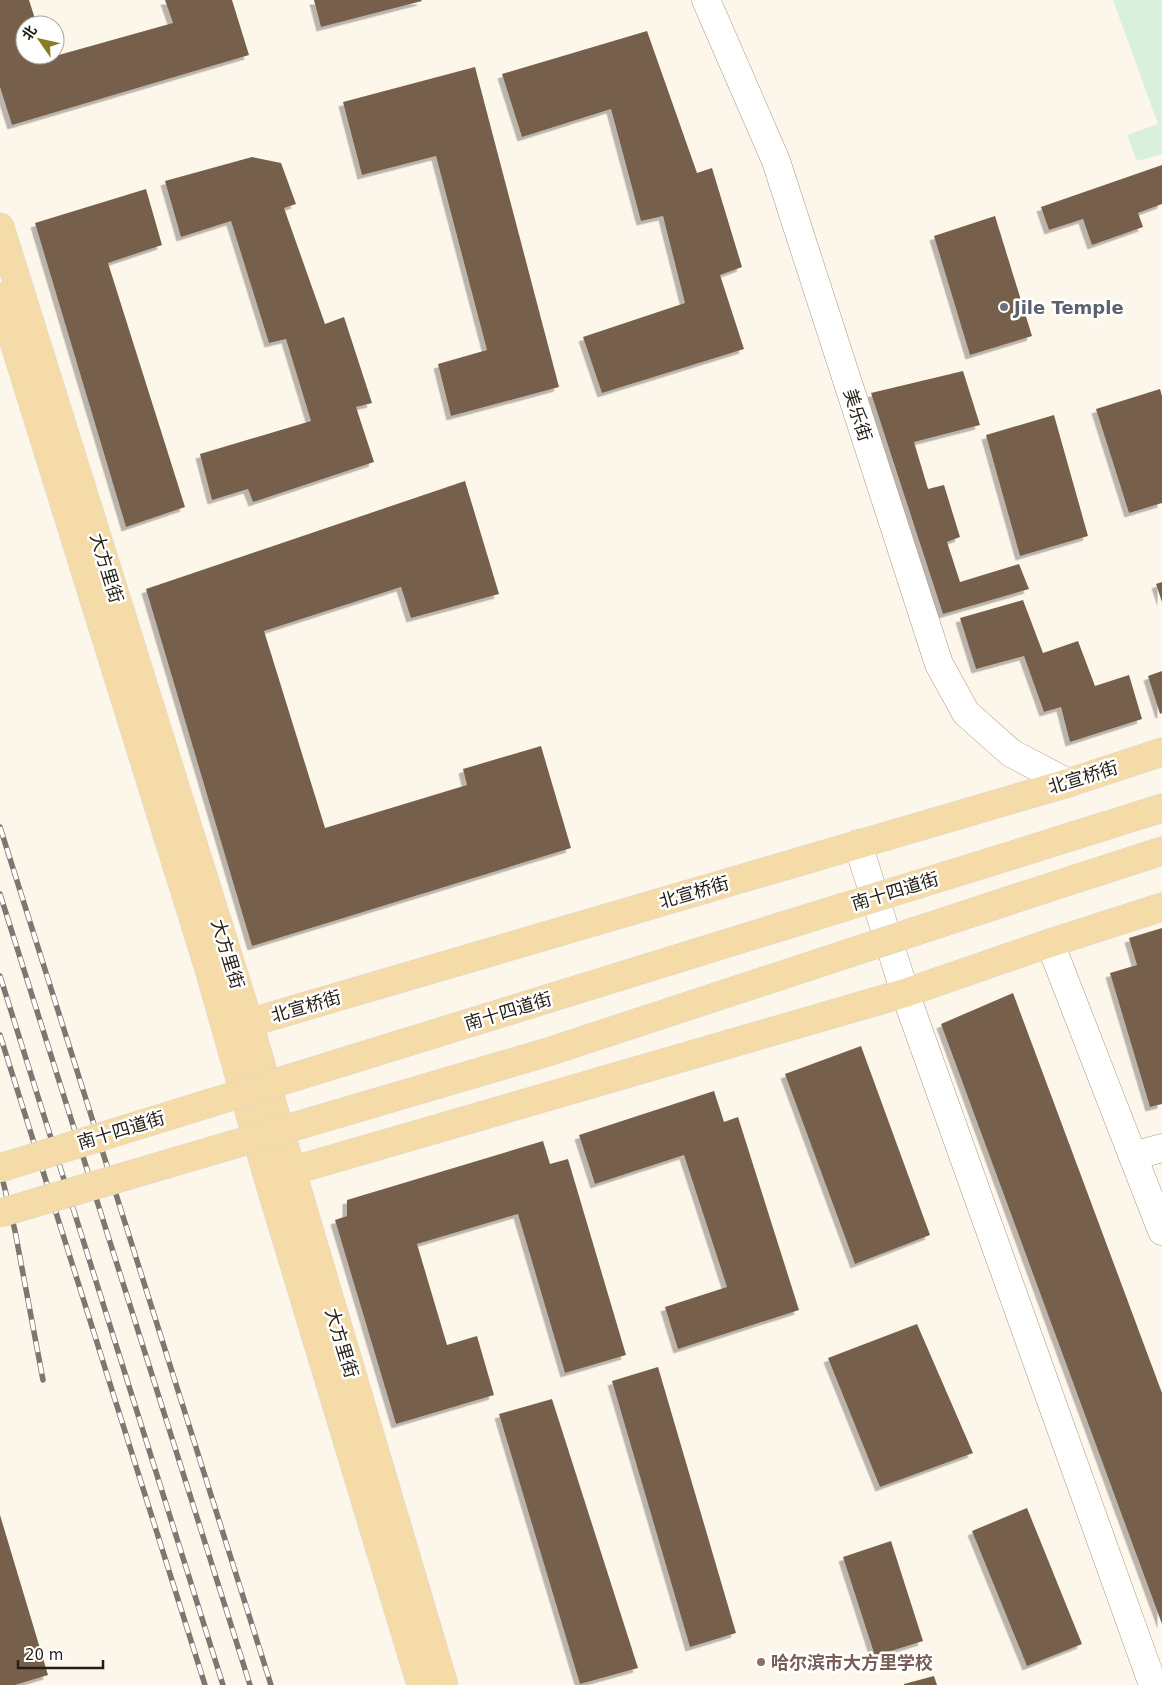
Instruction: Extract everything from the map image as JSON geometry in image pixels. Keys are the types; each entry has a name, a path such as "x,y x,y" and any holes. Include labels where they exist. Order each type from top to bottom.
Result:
{"main road":[{"name":"大方里街","path":"0,227 238,1026 421,1685"},
{"name":"大方里街","path":"0,297 209,969 238,1026"},
{"name":"北宣桥街","path":"238,1026 1068,783 1162,752"},
{"name":"南十四道街","path":"0,1168 1162,808"},
{"path":"0,1213 548,1052 1162,851"},
{"path":"280,1175 905,993 1162,907"},
{"name":"大方里街","path":"280,1175 444,1685"}],"street":[{"name":"美乐街","path":"706,0 776,161 939,664 966,713 1011,753 1068,783"},
{"path":"858,844 905,993 1153,1685"},
{"path":"1050,943 1162,1231"},
{"path":"1133,1156 1162,1148"}],"green space":[{"path":"1113,0 1162,0 1162,154 1137,161 1127,135 1158,124"}],"building":[{"path":"0,0 29,0 34,15 15,15 15,65 65,65 65,53 173,23 165,0 232,0 249,55 12,125 0,87"},
{"path":"314,0 421,0 422,1 321,27"},
{"path":"647,31 697,173 712,168 742,267 720,275 744,349 602,393 583,337 685,303 663,216 641,221 611,109 522,137 502,74"},
{"path":"475,67 559,387 451,416 438,364 487,350 436,156 362,175 343,102"},
{"path":"252,157 281,163 296,204 284,208 325,324 344,317 372,403 356,407 374,462 253,502 248,489 212,500 200,454 311,421 286,339 269,343 231,221 181,237 165,181"},
{"path":"1162,165 1162,204 1138,213 1143,227 1092,245 1083,219 1049,230 1041,207"},
{"path":"146,189 162,245 108,263 185,507 126,527 35,223"},
{"path":"995,216 1032,336 970,355 934,236"},
{"path":"963,371 980,425 914,442 928,489 944,485 960,537 947,542 960,582 1019,564 1029,589 943,614 871,393"},
{"path":"1160,389 1162,396 1162,503 1129,513 1096,409"},
{"path":"1054,415 1088,536 1020,556 986,435"},
{"path":"465,481 499,594 411,618 401,587 264,631 325,828 467,785 463,769 541,746 571,848 252,946 146,589"},
{"path":"1162,582 1162,602 1156,584"},
{"path":"1023,600 1043,653 1078,641 1095,686 1129,675 1142,719 1070,742 1061,707 1044,712 1024,656 976,669 960,618"},
{"path":"1162,671 1162,713 1160,714 1148,676"},
{"path":"1162,928 1162,1104 1150,1107 1110,973 1137,965 1129,938"},
{"path":"1013,993 1162,1393 1162,1624 941,1024"},
{"path":"861,1046 930,1235 855,1264 785,1074"},
{"path":"714,1091 724,1122 738,1117 799,1310 678,1349 665,1307 727,1287 684,1155 595,1184 579,1135"},
{"path":"543,1141 550,1164 568,1159 626,1355 565,1373 518,1214 417,1244 447,1345 477,1336 494,1395 396,1424 335,1220 347,1216 347,1200"},
{"path":"917,1324 973,1453 880,1487 828,1358"},
{"path":"658,1367 736,1633 690,1647 612,1381"},
{"path":"552,1399 638,1668 580,1684 499,1414"},
{"path":"1027,1508 1082,1644 1027,1666 972,1531"},
{"path":"0,1515 48,1675 15,1685 0,1685"},
{"path":"891,1541 923,1641 875,1656 843,1557"},
{"path":"934,1676 937,1685 904,1685 904,1684"}],"railway":[{"path":"0,827 271,1685"},
{"path":"0,894 250,1685"},
{"path":"0,976 223,1685"},
{"path":"0,1035 205,1685"},
{"path":"0,1169 15,1231 43,1380"}],"place":[{"name":"Jile Temple","path":"1004,307"},
{"name":"哈尔滨市大方里学校","path":"761,1662"}]}
